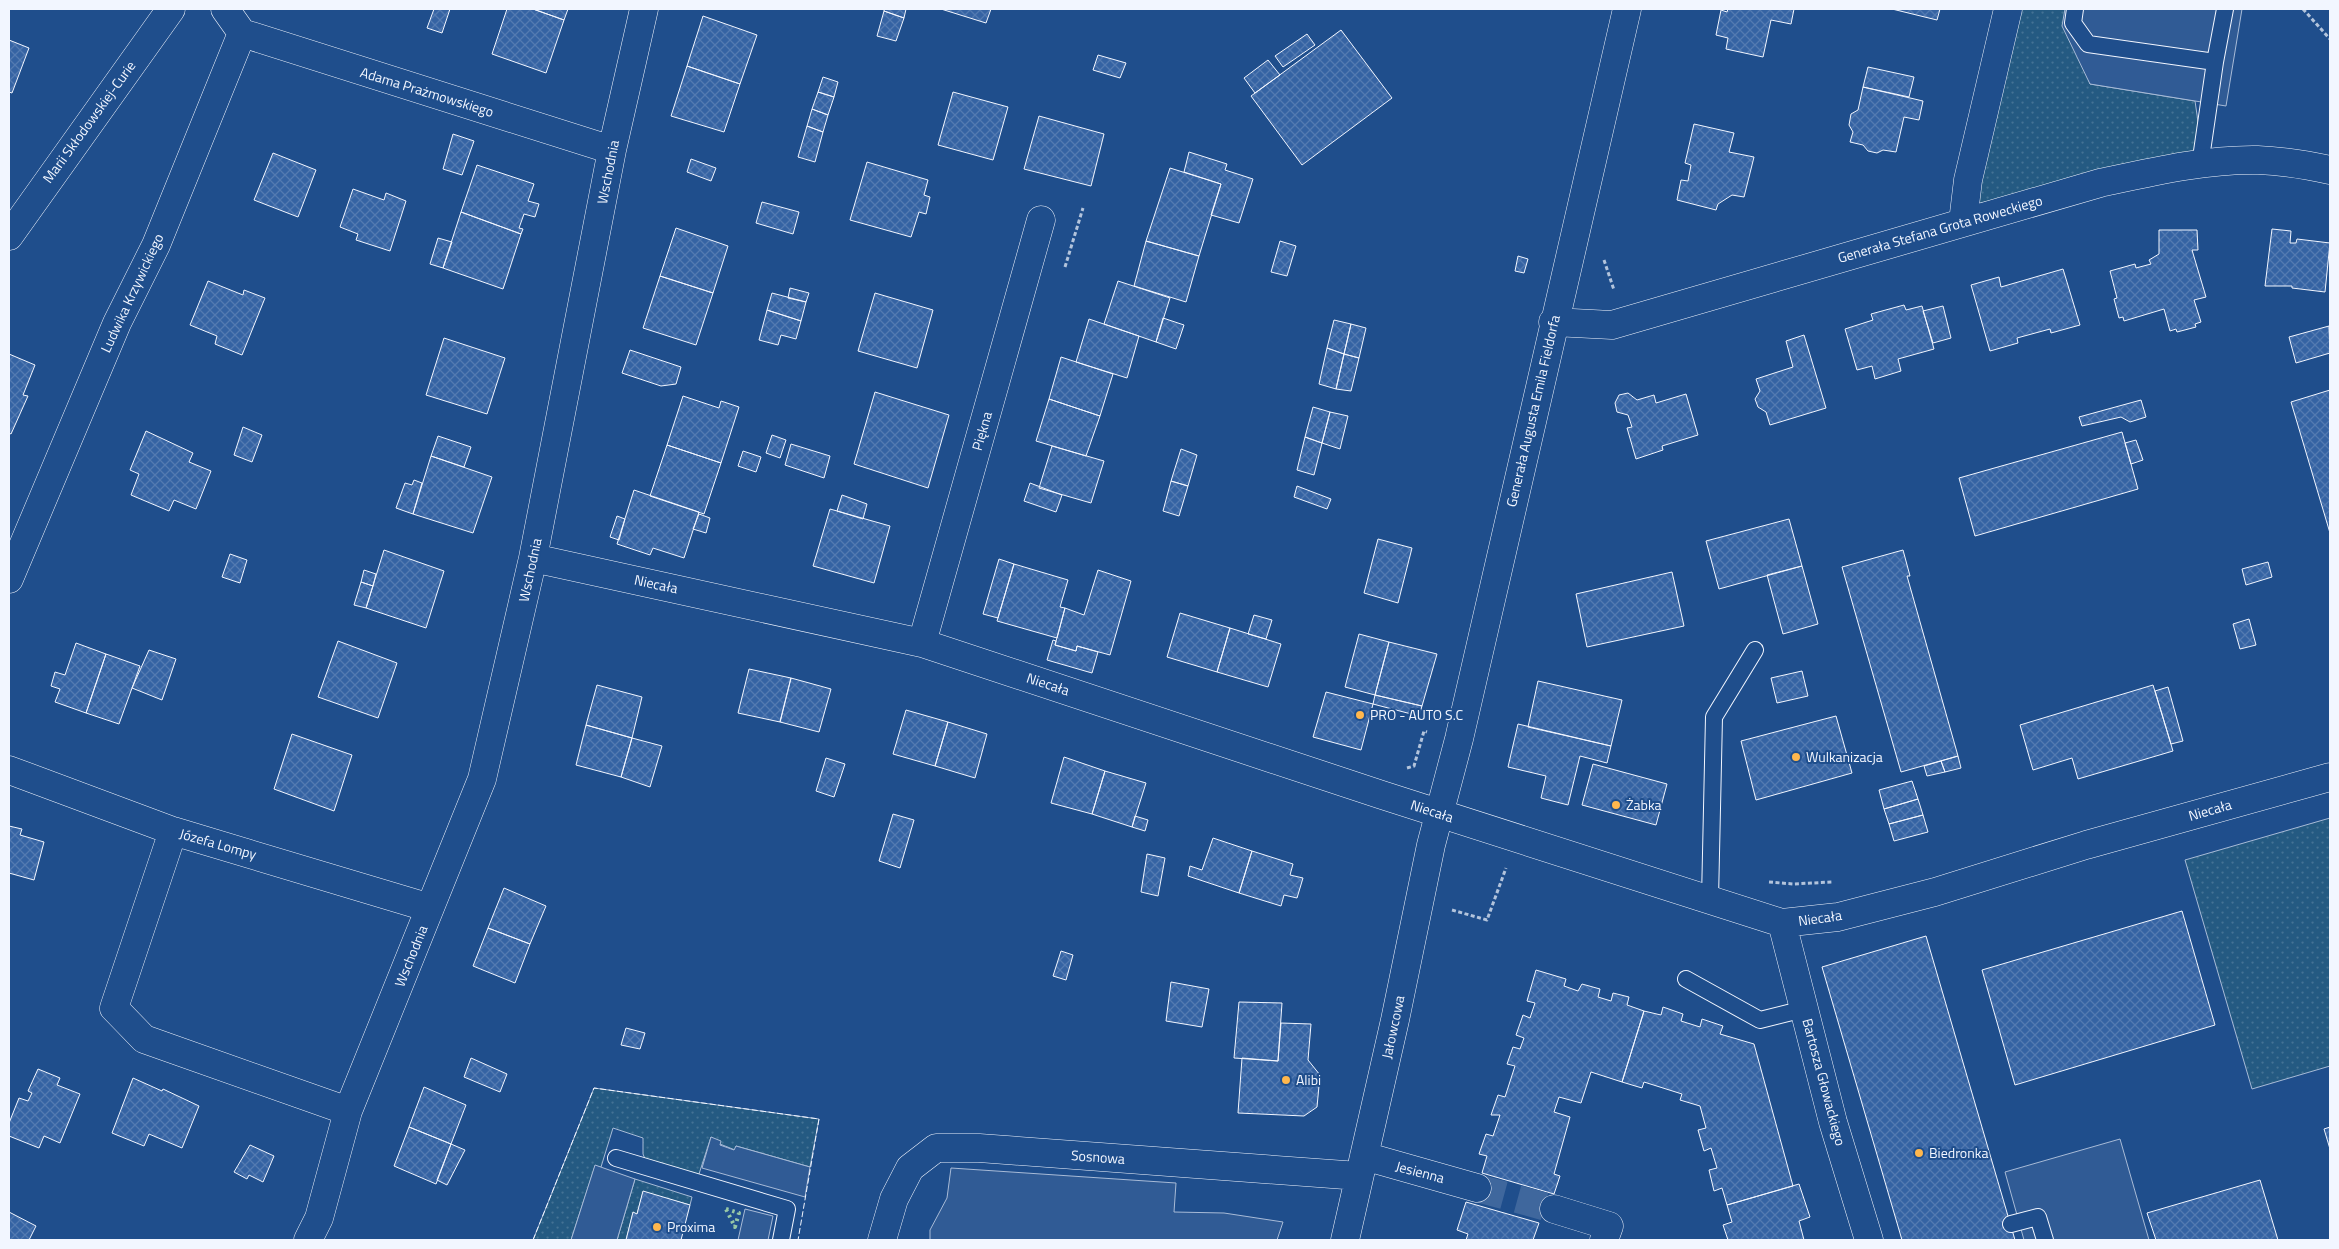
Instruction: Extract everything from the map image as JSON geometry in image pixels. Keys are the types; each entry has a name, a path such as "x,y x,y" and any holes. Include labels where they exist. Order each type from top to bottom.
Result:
{"street":[{"name":"Marii Skłodowskiej-Curie","path":"9,236 171,9"},
{"path":"225,9 242,33"},
{"name":"Wschodnia","path":"308,1240 319,1218 348,1111 482,779 533,558 612,150 644,9"},
{"name":"Generała Augusta Emila Fieldorfa","path":"1438,813 1459,739 1627,9"},
{"path":"1963,222 1968,180 2008,9"},
{"name":"Adama Prażmowskiego","path":"242,33 612,150"},
{"name":"Ludwika Krzywickiego","path":"9,579 117,323 156,245 242,33"},
{"name":"Generała Stefana Grota Roweckiego","path":"1554,322 1612,325 2100,183 2150,172 2258,160 2298,164 2330,170"},
{"name":"Piękna","path":"922,642 1041,220"},
{"name":"Niecała","path":"533,558 922,642 1438,813 1782,923 1838,917 1935,892 2086,845 2330,777"},
{"name":"Józefa Lompy","path":"9,770 173,831 430,908"},
{"name":"Jałowcowa","path":"1345,1240 1395,1020 1438,813"},
{"path":"173,831 114,1008 144,1039 348,1111"},
{"name":"Bartosza Głowackiego","path":"1782,923 1833,1122 1869,1240"},
{"name":"Sosnowa","path":"884,1237 894,1199 910,1168 936,1148 1362,1166"},
{"name":"Jesienna","path":"1362,1166 1477,1188"},
{"path":"1554,1209 1609,1226 1604,1240"}],"lane":[{"path":"2076,9 2072,23 2088,44 2215,62"},
{"path":"2200,165 2225,9"},
{"path":"1710,899 1714,717 1754,650"},
{"path":"1686,979 1760,1020 1804,1009"},
{"path":"616,1158 787,1208 781,1240"},
{"path":"2011,1224 2038,1217 2045,1240"}],"path":[{"path":"2303,9 2330,39"},
{"path":"1062,274 1083,208"},
{"path":"1398,770 1414,766 1424,731 1459,739"},
{"path":"1419,900 1487,920 1515,838"}],"shaded area":[{"path":"2017,9 2067,9 2090,84 2195,101 2202,149 1965,207"},
{"path":"2065,9 2242,9 2226,106 2090,84 2062,26"},
{"path":"2330,818 2330,1066 2252,1089 2185,860"},
{"path":"594,1088 819,1119 810,1167 736,1146 735,1150 720,1144 711,1137 698,1177 645,1159 643,1154 643,1138 613,1128 601,1167 595,1166 571,1240 533,1240"},
{"path":"711,1137 721,1141 720,1145 734,1150 736,1146 810,1167 805,1197 702,1168"},
{"path":"2120,1139 2149,1240 2024,1240 2005,1172"},
{"path":"595,1165 635,1179 617,1240 571,1240"},
{"path":"951,1168 1176,1183 1174,1212 1224,1213 1283,1222 1277,1240 930,1240 930,1230 947,1198"},
{"path":"635,1179 692,1197 690,1205 643,1192 637,1214 633,1213 626,1240 617,1240"},
{"path":"745,1209 773,1216 768,1240 738,1240"}],"building":[{"path":"434,9 450,9 442,33 427,28"},
{"path":"507,9 533,9 564,20 546,73 492,54"},
{"path":"533,9 568,9 564,20"},
{"path":"884,9 906,9 904,18 884,11"},
{"path":"941,9 991,9 986,23"},
{"path":"1728,9 1794,9 1791,24 1771,20 1763,57 1726,49 1728,38 1716,35 1721,10 1727,12"},
{"path":"1892,9 1940,9 1937,20"},
{"path":"884,11 904,18 896,41 877,36"},
{"path":"703,16 757,35 740,84 687,66"},
{"path":"1341,30 1392,98 1302,165 1251,96"},
{"path":"1307,34 1315,45 1283,67 1275,56"},
{"path":"9,40 29,48 12,93 9,92"},
{"path":"1098,55 1126,63 1120,78 1093,70"},
{"path":"1268,60 1280,75 1255,93 1244,78"},
{"path":"687,66 740,84 724,132 671,116"},
{"path":"1868,67 1914,77 1909,97 1863,87"},
{"path":"823,77 838,82 834,97 818,92"},
{"path":"1863,87 1923,101 1919,120 1904,117 1896,152 1883,150 1877,153 1868,151 1863,145 1850,142 1853,132 1849,125 1851,114 1858,110"},
{"path":"818,92 834,97 828,115 812,109"},
{"path":"953,92 1008,107 993,160 938,145"},
{"path":"812,109 828,115 823,132 807,126"},
{"path":"1039,116 1104,134 1091,186 1024,169"},
{"path":"1694,124 1734,133 1729,152 1754,157 1744,197 1732,195 1718,204 1716,210 1677,200 1681,180 1688,181 1691,165 1685,163"},
{"path":"807,126 823,132 815,162 798,157"},
{"path":"453,134 474,141 462,175 443,169"},
{"path":"1189,152 1227,164 1225,170 1253,179 1239,223 1211,215 1221,184 1184,172"},
{"path":"273,153 316,170 298,217 254,200"},
{"path":"691,159 716,168 711,181 687,172"},
{"path":"867,162 928,180 924,195 930,197 926,214 919,212 911,237 850,220"},
{"path":"477,165 534,184 528,201 539,204 535,217 524,214 519,228 523,229 521,234 461,212"},
{"path":"1170,168 1221,184 1199,256 1146,241"},
{"path":"353,189 384,200 386,193 406,201 390,251 356,240 358,234 340,227"},
{"path":"762,202 799,212 793,234 756,223"},
{"path":"461,212 521,234 503,289 443,268"},
{"path":"676,228 728,246 713,293 660,276"},
{"path":"2272,229 2291,231 2290,243 2296,243 2297,239 2330,243 2325,292 2292,288 2292,286 2265,286"},
{"path":"2159,230 2197,230 2198,250 2192,250 2206,297 2194,300 2201,322 2195,324 2196,327 2177,332 2176,329 2170,331 2164,309 2124,321 2123,317 2119,318 2114,299 2117,298 2110,271 2135,264 2136,268 2151,264 2149,260 2159,254"},
{"path":"438,238 452,242 443,268 430,264"},
{"path":"1146,241 1199,256 1186,302 1134,286"},
{"path":"1280,241 1296,246 1287,276 1271,272"},
{"path":"1518,256 1528,259 1524,273 1515,271"},
{"path":"2063,269 2080,325 2051,333 2050,329 2017,338 2018,343 1990,351 1971,285 1999,277 2001,287"},
{"path":"660,276 713,293 696,345 643,328"},
{"path":"208,281 243,295 244,290 265,298 242,355 215,344 217,336 190,325"},
{"path":"1118,281 1170,298 1156,342 1104,324"},
{"path":"790,288 809,293 806,302 788,298"},
{"path":"772,293 806,302 801,321 767,310"},
{"path":"875,293 933,310 917,368 858,351"},
{"path":"1904,305 1906,310 1922,306 1934,349 1898,359 1901,371 1875,379 1872,366 1857,370 1845,329 1873,320 1871,314"},
{"path":"1943,306 1951,338 1933,343 1923,311"},
{"path":"767,310 801,321 796,339 781,335 778,345 759,340"},
{"path":"1163,318 1184,325 1176,349 1156,342"},
{"path":"1089,319 1139,336 1127,378 1076,362"},
{"path":"1334,320 1351,324 1344,354 1327,348"},
{"path":"1351,324 1366,328 1359,358 1344,354"},
{"path":"2329,326 2330,353 2296,363 2289,337"},
{"path":"1804,335 1826,408 1770,425 1766,412 1758,407 1755,399 1760,391 1756,379 1793,367 1786,341"},
{"path":"444,338 505,358 487,414 426,395"},
{"path":"1327,348 1344,354 1336,389 1319,384"},
{"path":"630,350 681,367 676,384 661,386 622,373"},
{"path":"9,354 35,365 23,395 28,396 11,434 9,433"},
{"path":"1344,354 1359,358 1351,391 1336,389"},
{"path":"1061,357 1113,374 1100,416 1049,399"},
{"path":"2330,390 2330,533 2291,402"},
{"path":"875,392 949,415 928,488 854,464"},
{"path":"1628,393 1637,400 1654,395 1656,403 1686,394 1698,435 1662,446 1663,450 1636,459 1627,428 1632,427 1628,415 1617,412 1615,403 1619,395"},
{"path":"683,396 719,408 721,401 739,407 721,463 667,445"},
{"path":"1049,399 1100,416 1086,456 1036,441"},
{"path":"2141,400 2146,417 2130,422 2121,417 2082,426 2079,417"},
{"path":"1313,407 1330,412 1322,443 1305,437"},
{"path":"1330,412 1348,416 1340,449 1322,443"},
{"path":"243,427 262,435 252,462 234,455"},
{"path":"146,431 193,453 189,462 211,471 196,509 174,500 169,511 131,495 139,474 130,470"},
{"path":"2122,432 2138,489 1975,536 1959,478"},
{"path":"772,435 786,440 780,458 766,453"},
{"path":"438,436 471,447 464,467 431,456"},
{"path":"1305,437 1322,443 1314,475 1297,470"},
{"path":"2136,440 2143,460 2131,464 2125,443"},
{"path":"791,444 830,456 824,478 785,465"},
{"path":"667,445 721,463 704,514 650,496"},
{"path":"1052,446 1104,461 1091,503 1039,488"},
{"path":"1181,449 1197,455 1188,486 1171,481"},
{"path":"743,451 761,457 756,472 738,466"},
{"path":"431,456 492,477 473,533 413,514"},
{"path":"414,480 422,483 413,514 396,508 405,483 412,485"},
{"path":"1171,481 1188,486 1179,516 1163,511"},
{"path":"1030,483 1062,495 1056,512 1024,501"},
{"path":"1297,486 1331,499 1327,509 1294,497"},
{"path":"634,490 699,512 684,558 653,548 650,555 617,544"},
{"path":"842,495 867,504 863,519 837,511"},
{"path":"830,509 890,526 874,583 813,566"},
{"path":"699,514 710,518 706,533 693,529"},
{"path":"617,516 625,519 619,540 610,537"},
{"path":"1789,519 1802,566 1719,589 1706,541"},
{"path":"1378,539 1412,548 1398,603 1364,593"},
{"path":"384,550 444,571 426,628 366,608"},
{"path":"1903,550 1910,576 1907,576 1958,756 1901,772 1842,567"},
{"path":"230,554 247,560 240,583 222,577"},
{"path":"999,559 1014,564 998,618 983,614"},
{"path":"2268,562 2272,577 2246,585 2242,569"},
{"path":"1014,564 1068,580 1060,607 1065,608 1057,638 997,621"},
{"path":"1802,566 1818,624 1783,634 1767,575"},
{"path":"364,570 376,574 373,586 361,582"},
{"path":"1098,570 1131,581 1110,655 1077,646 1076,651 1055,645 1065,608 1084,615"},
{"path":"1672,572 1684,626 1587,647 1576,594"},
{"path":"361,582 373,586 366,608 354,605"},
{"path":"1180,613 1230,628 1217,672 1167,657"},
{"path":"1254,615 1272,620 1266,639 1248,634"},
{"path":"2249,619 2256,645 2240,649 2233,624"},
{"path":"1230,628 1281,644 1268,687 1217,672"},
{"path":"1359,634 1389,642 1375,695 1345,687"},
{"path":"1053,640 1056,641 1055,645 1076,651 1077,646 1098,652 1092,673 1047,660"},
{"path":"338,641 397,663 378,718 318,697"},
{"path":"1389,642 1437,654 1422,706 1375,695"},
{"path":"76,643 106,654 86,713 55,702 60,689 51,686 55,672 65,675"},
{"path":"149,650 176,659 162,700 132,688"},
{"path":"106,654 140,666 119,724 86,713"},
{"path":"749,669 791,678 780,722 738,713"},
{"path":"1802,671 1808,696 1777,703 1771,678"},
{"path":"791,678 831,689 819,732 780,722"},
{"path":"1538,681 1622,700 1611,746 1528,727"},
{"path":"597,685 642,697 632,738 586,725"},
{"path":"2153,685 2173,751 2078,779 2072,758 2033,770 2020,725"},
{"path":"2168,687 2183,741 2171,744 2155,691"},
{"path":"1326,692 1373,704 1361,750 1313,737"},
{"path":"1375,695 1422,706 1419,716 1373,704"},
{"path":"906,710 948,722 935,766 893,754"},
{"name":"Wulkanizacja","path":"1836,716 1852,773 1756,800 1741,741"},
{"path":"948,722 987,734 975,778 935,766"},
{"path":"1518,724 1611,746 1607,763 1580,756 1568,805 1541,798 1546,776 1508,767"},
{"path":"586,725 632,738 621,777 576,765"},
{"path":"292,734 352,755 334,811 274,789"},
{"path":"632,738 662,746 650,787 621,777"},
{"path":"1958,756 1961,768 1945,772 1941,761"},
{"path":"1064,757 1105,771 1092,814 1051,803"},
{"path":"826,758 845,764 834,797 816,791"},
{"path":"1941,761 1945,772 1927,776 1924,766"},
{"path":"1593,764 1667,784 1656,825 1582,805"},
{"path":"1105,771 1146,783 1132,827 1092,814"},
{"path":"1912,781 1918,799 1884,809 1879,790"},
{"path":"1918,799 1923,815 1889,824 1884,809"},
{"path":"893,814 914,820 900,868 879,861"},
{"path":"1923,815 1928,832 1894,841 1889,824"},
{"path":"1135,816 1148,820 1145,831 1132,827"},
{"path":"9,826 22,829 20,835 44,842 34,880 9,873"},
{"path":"1213,838 1252,851 1239,893 1188,876 1190,866 1202,870"},
{"path":"1252,851 1293,864 1290,875 1303,878 1297,898 1284,895 1281,906 1239,893"},
{"path":"1147,854 1165,858 1158,896 1141,892"},
{"path":"504,888 546,906 530,944 488,928"},
{"path":"2182,911 2215,1025 2015,1085 1982,970"},
{"path":"488,928 530,944 515,983 473,966"},
{"path":"1926,936 2015,1240 1902,1240 1822,967"},
{"path":"1061,951 1073,955 1066,980 1053,976"},
{"path":"1536,970 1566,979 1564,986 1578,991 1582,984 1600,989 1598,997 1611,1001 1613,993 1629,997 1627,1005 1644,1011 1622,1082 1591,1072 1581,1103 1559,1097 1554,1112 1570,1117 1554,1174 1560,1176 1554,1194 1482,1173 1487,1156 1479,1154 1486,1134 1493,1136 1500,1115 1491,1115 1498,1095 1505,1097 1515,1066 1507,1064 1513,1047 1520,1049 1524,1038 1516,1035 1523,1015 1530,1018 1535,1003 1527,1001"},
{"path":"1171,982 1209,989 1202,1027 1166,1021"},
{"path":"1239,1002 1282,1003 1278,1061 1234,1058"},
{"path":"1663,1007 1683,1014 1681,1021 1700,1027 1702,1019 1723,1026 1720,1034 1754,1044 1793,1186 1727,1205 1722,1188 1714,1191 1709,1170 1717,1168 1711,1148 1704,1151 1698,1130 1706,1128 1700,1106 1680,1100 1682,1094 1644,1082 1642,1088 1622,1082 1644,1011 1661,1015"},
{"path":"1281,1023 1311,1024 1308,1060 1320,1075 1317,1107 1304,1116 1238,1113 1242,1058 1278,1061"},
{"path":"626,1028 645,1033 640,1049 621,1045"},
{"path":"471,1058 507,1074 500,1092 464,1077"},
{"path":"38,1069 60,1078 57,1085 80,1094 60,1143 44,1136 39,1148 9,1136 9,1123 19,1098 28,1101 32,1093 28,1091"},
{"path":"133,1078 162,1091 163,1089 199,1106 182,1148 149,1134 144,1146 112,1133"},
{"path":"424,1087 466,1105 451,1144 409,1127"},
{"path":"409,1127 451,1144 436,1184 394,1166"},
{"path":"2330,1127 2330,1149 2324,1129"},
{"path":"451,1144 465,1150 447,1185 437,1180"},
{"path":"250,1145 274,1156 263,1182 249,1175 247,1179 234,1172"},
{"path":"2260,1180 2278,1240 2156,1240 2147,1213"},
{"path":"1799,1184 1810,1217 1799,1221 1804,1240 1728,1240 1723,1225 1732,1222 1727,1205"},
{"name":"Proxima","path":"643,1191 690,1205 681,1240 626,1240 633,1212 637,1214"},
{"path":"1466,1202 1539,1223 1533,1240 1466,1240 1468,1234 1457,1230"},
{"path":"9,1212 36,1226 29,1240 9,1240"}],"tunnel":[{"path":"1477,1188 1554,1209"}],"hedge":[{"path":"726,1209 739,1213 735,1227 726,1209"}],"fence":[{"path":"533,1240 594,1088 819,1119 798,1240"}],"place":[{"name":"PRO - AUTO S.C","path":"1360,715"},
{"name":"Wulkanizacja","path":"1796,757"},
{"name":"Żabka","path":"1616,805"},
{"name":"Alibi","path":"1286,1080"},
{"name":"Biedronka","path":"1919,1153"},
{"name":"Proxima","path":"657,1227"}]}
